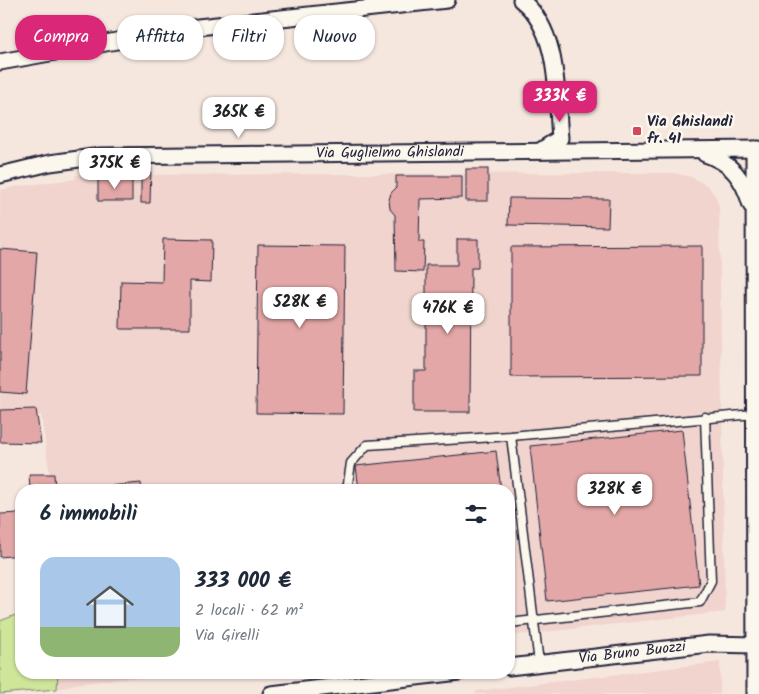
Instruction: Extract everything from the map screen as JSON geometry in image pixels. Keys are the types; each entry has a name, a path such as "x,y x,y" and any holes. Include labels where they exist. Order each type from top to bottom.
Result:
{"street":[{"path":"0,62 189,28 447,0"},
{"path":"522,0 535,12 545,35 552,59 560,138 539,152"},
{"name":"Via Guglielmo Ghislandi","path":"479,153 560,138 641,150"},
{"path":"755,694 757,507 754,414 757,149"},
{"name":"Via Guglielmo Ghislandi","path":"1,174 101,156 757,149"},
{"path":"692,150 723,160 741,180 756,209"},
{"name":"Via Bruno Buozzi","path":"515,666 709,644 755,645"},
{"path":"271,694 351,679"}],"lane":[{"path":"348,484 351,463 367,445 511,436 754,414"},
{"path":"515,622 700,602 711,581 705,417"},
{"path":"511,436 539,663"}],"shaded area":[{"path":"674,173 691,177 708,186 716,197 719,207 725,612 515,635 515,484 51,484 41,415 0,415 0,190 75,179 76,175"},
{"path":"720,662 720,694 476,694 476,691"},
{"path":"58,679 121,679 75,684 57,689"}],"green space":[{"path":"15,615 15,679 58,679 57,689 0,694 0,621"}],"building":[{"path":"141,168 151,168 150,203 141,203"},
{"path":"466,169 488,169 488,201 466,201"},
{"path":"396,176 462,176 462,198 420,199 419,242 424,242 423,272 396,271 395,215 390,209 389,200 391,193 396,188"},
{"path":"98,179 132,179 132,201 98,201"},
{"path":"509,198 609,199 608,227 508,225"},
{"path":"163,239 212,240 211,282 190,281 190,329 120,329 121,281 162,282"},
{"path":"457,239 478,239 478,268 471,268 470,412 414,412 414,371 426,371 426,265 457,265"},
{"path":"258,245 345,246 343,414 256,413"},
{"path":"702,246 702,376 511,377 511,247"},
{"path":"0,249 37,252 26,394 0,392"},
{"path":"36,409 41,443 0,442 0,410"},
{"path":"682,430 699,585 547,601 530,446"},
{"path":"496,451 500,484 358,484 356,466"},
{"path":"29,474 54,474 55,484 30,484"},
{"path":"15,513 15,556 0,557 0,514"}],"place":[{"name":"Via Ghislandi fr. 41","path":"637,131"}]}
